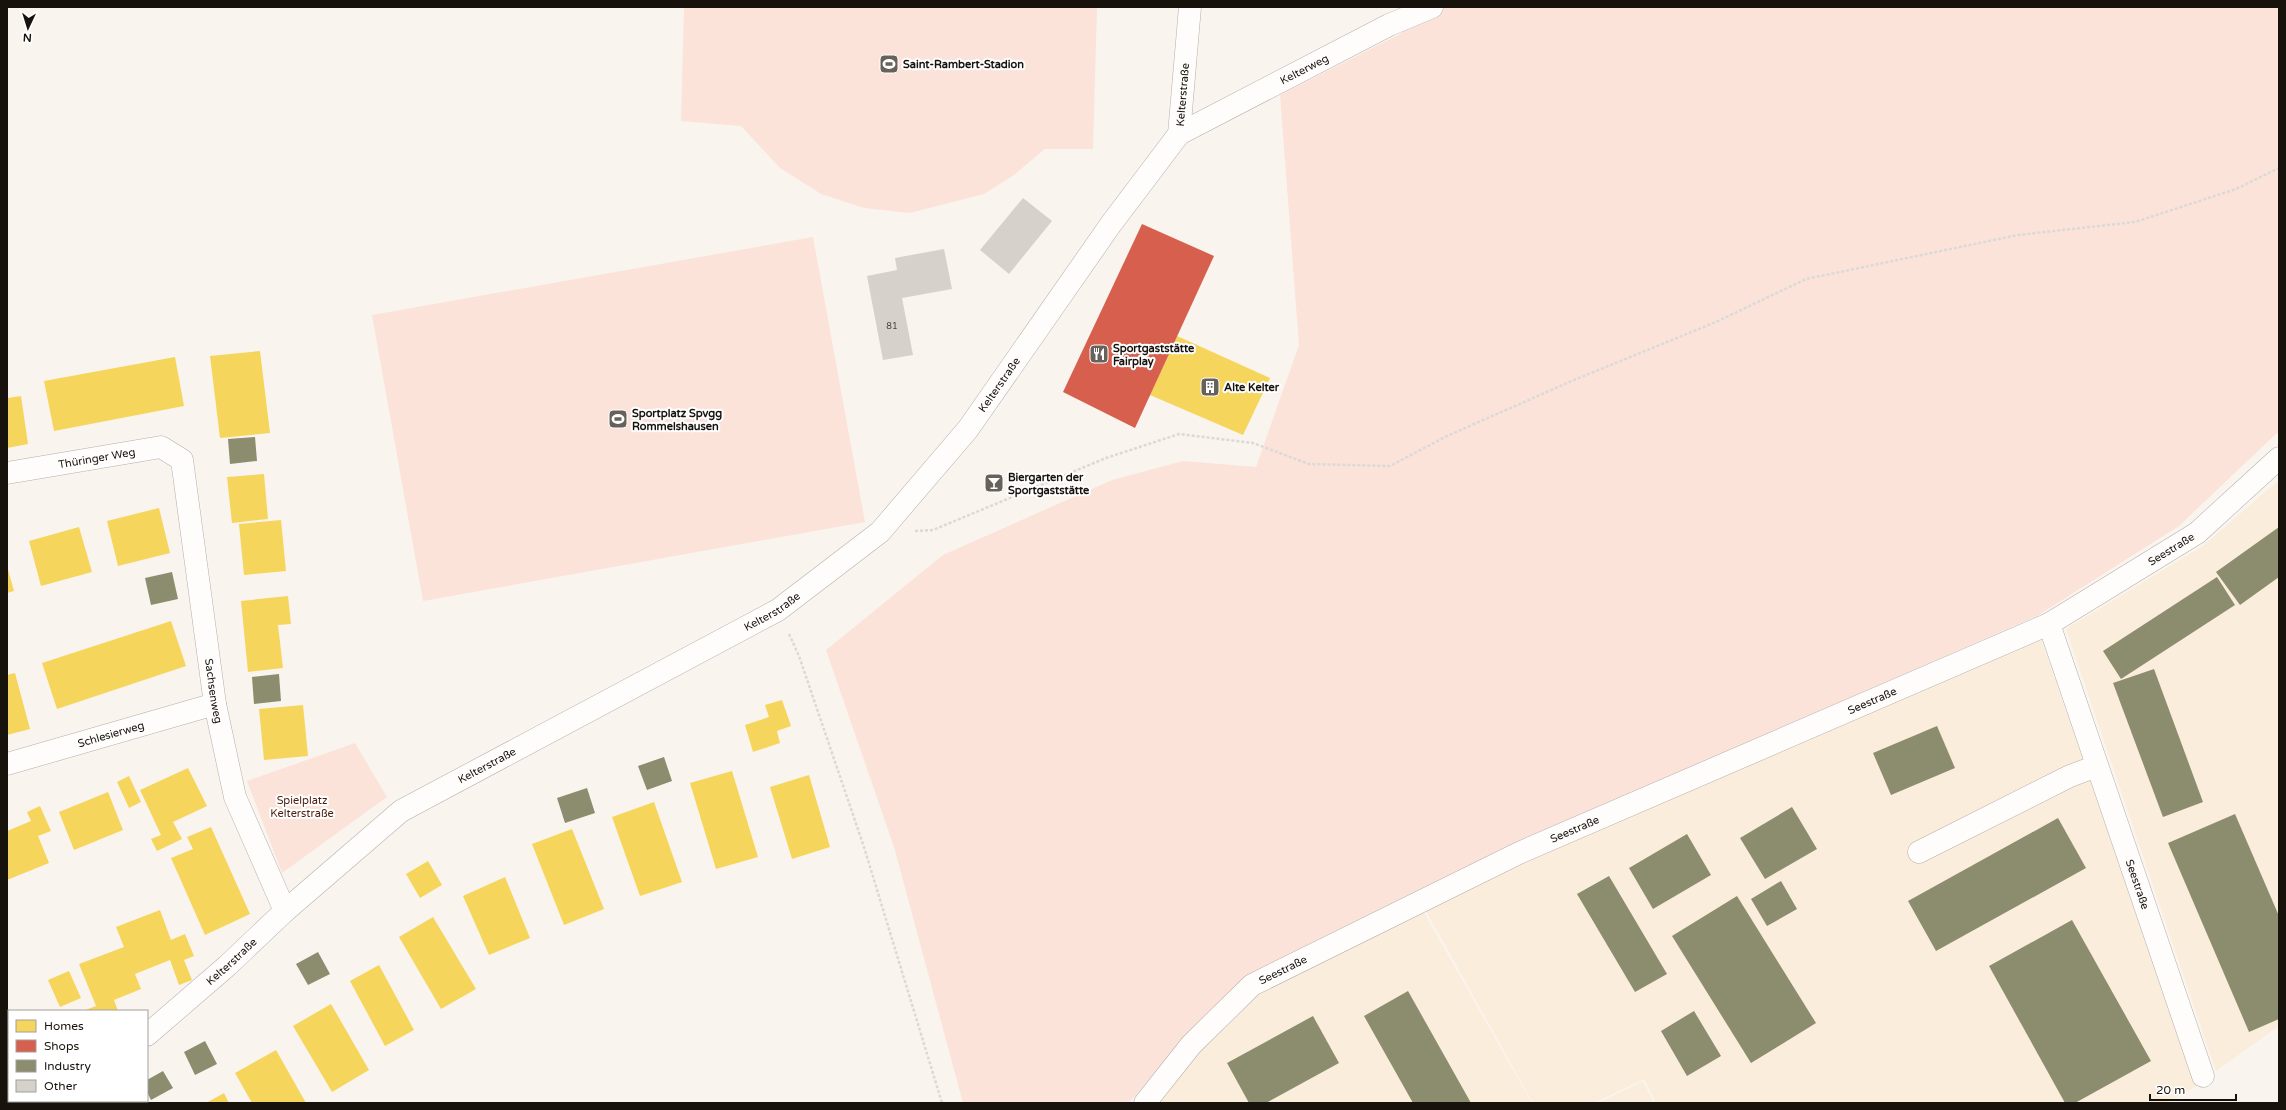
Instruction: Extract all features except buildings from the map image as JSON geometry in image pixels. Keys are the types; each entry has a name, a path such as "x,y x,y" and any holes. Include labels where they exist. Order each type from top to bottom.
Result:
{"street":[{"name":"Kelterstraße","path":"148,1034 227,966 285,911 401,812 778,610 880,532 968,429 1111,224 1179,134 1190,7"},
{"name":"Kelterweg","path":"1179,134 1389,25 1432,7"},
{"name":"Thüringer Weg","path":"7,473 161,447 182,460"},
{"name":"Seestraße","path":"1145,1103 1252,985 1519,852 2049,624 2197,533 2279,458"},
{"name":"Sachsenweg","path":"182,460 215,704 235,797 285,911"},
{"name":"Seestraße","path":"2049,624 2203,1076"},
{"name":"Schlesierweg","path":"7,764 215,704"},
{"path":"1919,852 2070,776 2097,766"}],"path":[{"path":"880,532 933,530 1106,458 1179,434 1253,443 1310,464 1390,466 1447,436 1574,380 1716,322 1806,280 2018,235 2135,222 2236,189 2279,168"},
{"path":"778,610 799,656 864,847 942,1103"}],"shaded area":[{"path":"2279,480 2279,1026 2216,1071 2066,629 2203,546"},
{"path":"2041,640 2197,1086 2166,1103 1656,1103 1644,1079 1594,1103 1533,1103 1426,911 1525,863 1800,741"},
{"path":"1423,911 1532,1103 1157,1103 1197,1052 1256,995"},
{"path":"1643,1081 1654,1103 1598,1103"}],"green space":[{"name":"Saint-Rambert-Stadion","path":"684,7 1097,7 1093,149 1045,149 1014,175 984,194 910,213 864,208 821,194 780,168 741,126 681,121"},
{"path":"1400,7 2279,7 2279,431 2179,526 2037,616 1789,724 1247,976 1183,1038 1129,1103 963,1103 894,847 826,650 943,555 1112,480 1183,461 1256,467 1299,345 1280,95 1402,33"},
{"name":"Sportplatz Spvgg Rommelshausen","path":"813,237 865,522 423,601 372,315"},
{"name":"Spielplatz Kelterstraße","path":"355,743 387,797 282,873 247,781"}],"place":[{"name":"Saint-Rambert-Stadion","path":"889,64"},
{"name":"Sportgaststätte Fairplay","path":"1099,354"},
{"name":"Alte Kelter","path":"1210,387"},
{"name":"Sportplatz Spvgg Rommelshausen","path":"618,419"},
{"name":"Biergarten der Sportgaststätte","path":"994,483"}]}
